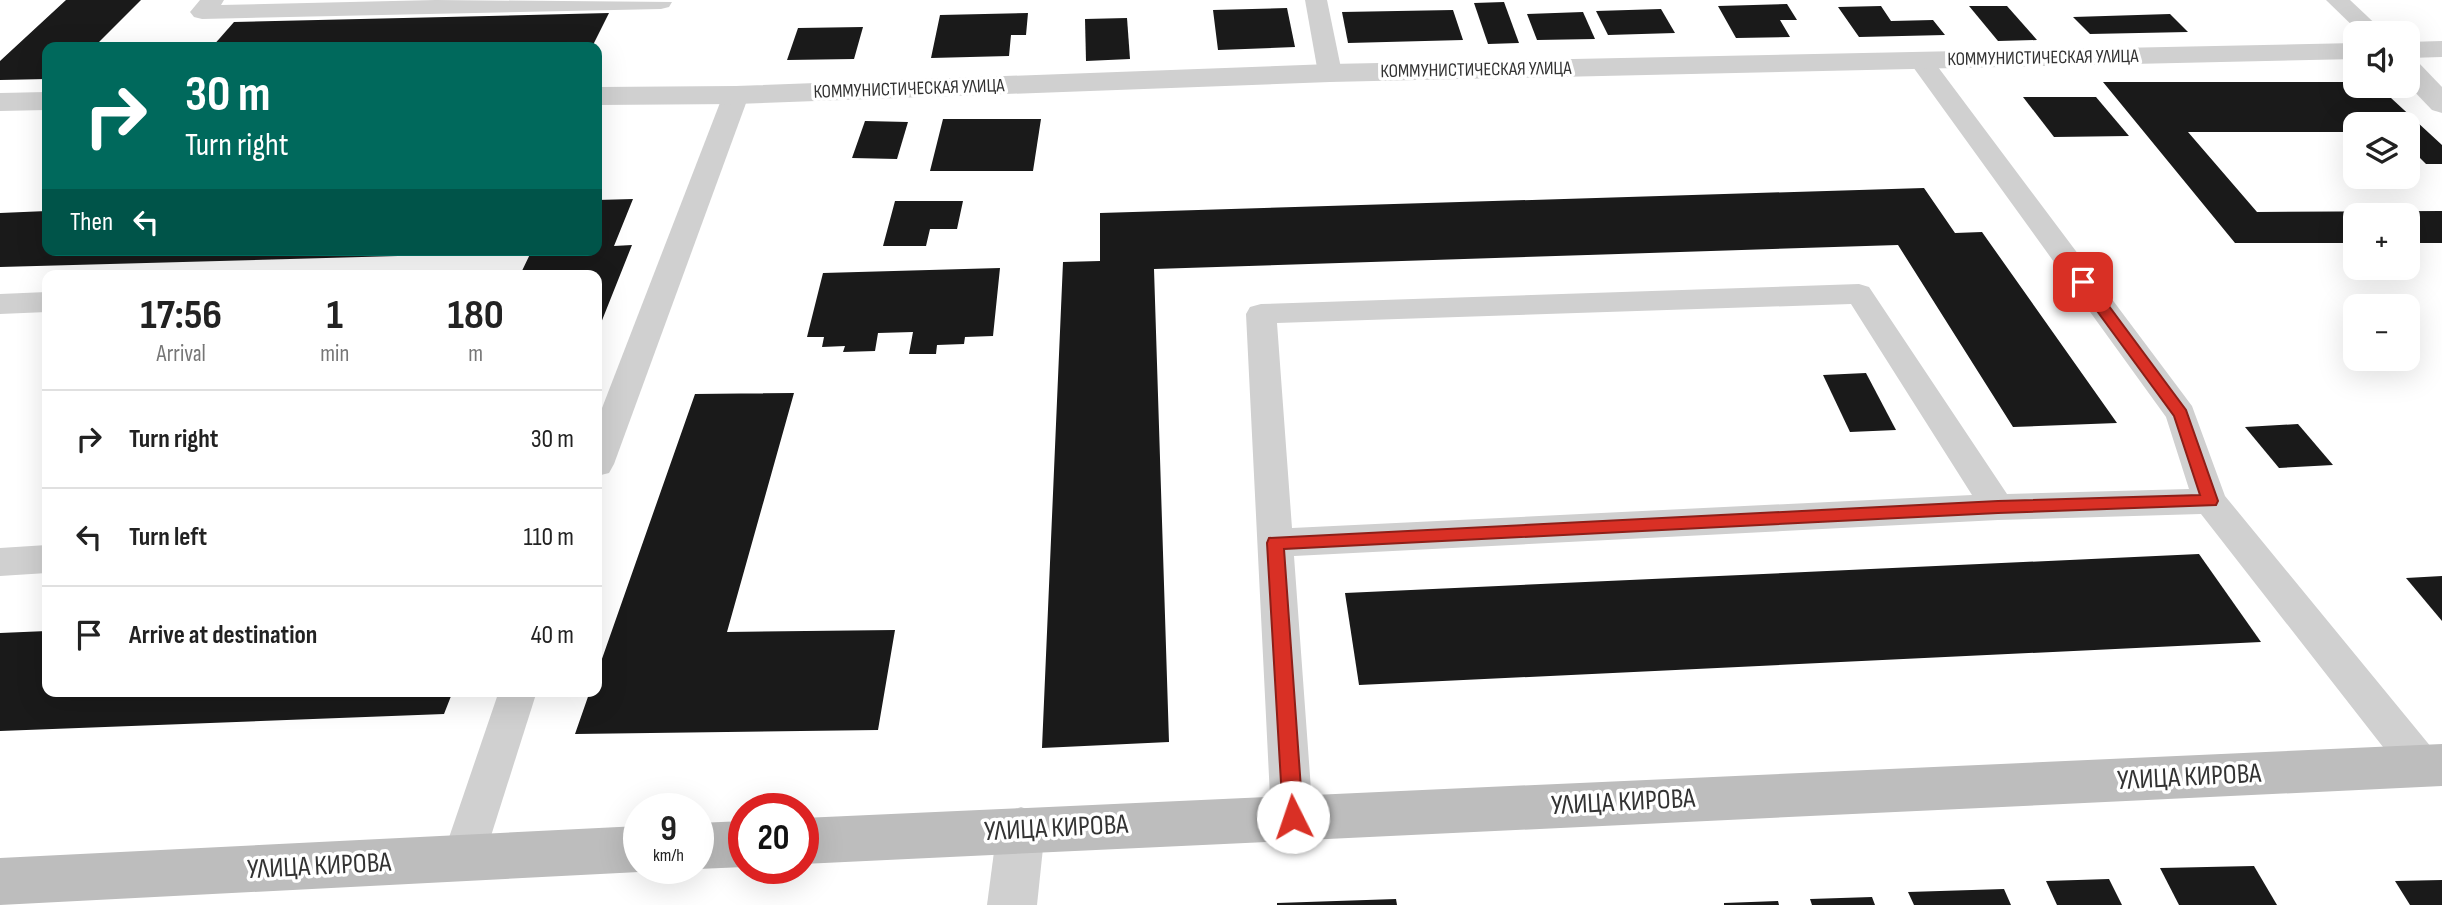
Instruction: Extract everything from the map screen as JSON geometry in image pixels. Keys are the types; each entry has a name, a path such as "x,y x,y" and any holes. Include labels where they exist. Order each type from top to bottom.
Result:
{"street":[{"path":"2420,50 2442,49"},
{"name":"КОММУНИСТИЧЕСКАЯ УЛИЦА","path":"602,96 736,95 1330,73 2343,51"},
{"path":"2420,81 2442,104"},
{"path":"0,102 42,102"},
{"name":"УЛИЦА КИРОВА","path":"819,840 2432,766"},
{"path":"1012,905 1021,829"},
{"name":"УЛИЦА КИРОВА","path":"0,882 623,850"}],"lane":[{"path":"213,0 202,12 493,3 661,2"},
{"path":"1315,0 1330,73"},
{"path":"2337,0 2360,21"},
{"path":"1920,60 2181,414 2210,501 2432,766"},
{"path":"602,451 736,95"},
{"path":"1293,817 1261,314 1859,294 1998,507"},
{"path":"0,304 42,302"},
{"path":"1275,543 1998,507 2210,501"},
{"path":"0,562 42,559"},
{"path":"463,858 516,697"}],"building":[{"path":"66,0 141,0 99,42 42,42 42,79 0,80 0,61"},
{"path":"1504,2 1519,43 1488,44 1474,3"},
{"path":"1787,4 1797,20 1780,20 1790,37 1736,38 1718,6"},
{"path":"1881,6 1891,21 1933,20 1945,35 1859,37 1838,7"},
{"path":"1969,6 2007,6 2037,40 1998,41"},
{"path":"1287,8 1295,47 1218,50 1213,10"},
{"path":"1661,9 1675,33 1608,35 1596,11"},
{"path":"1453,10 1463,40 1348,43 1342,12"},
{"path":"1583,12 1595,39 1537,40 1527,14"},
{"path":"609,13 594,42 216,42 234,22"},
{"path":"1028,13 1026,35 1011,35 1009,56 931,58 940,15"},
{"path":"2170,14 2188,32 2090,34 2073,17"},
{"path":"1127,18 1130,59 1086,61 1085,19"},
{"path":"863,27 854,59 787,60 798,28"},
{"path":"2103,82 2343,82 2343,98 2391,98 2406,112 2343,112 2343,132 2188,132 2257,212 2343,212 2343,243 2235,243"},
{"path":"2023,97 2096,97 2129,136 2054,137"},
{"path":"943,119 1041,119 1033,171 930,171"},
{"path":"865,121 908,122 897,159 852,158"},
{"path":"2420,125 2442,145 2442,164 2426,164 2420,158"},
{"path":"1924,188 1955,233 1982,232 2117,423 2013,427 1898,245 1154,269 1169,742 1042,748 1063,262 1100,261 1100,213"},
{"path":"633,199 614,246 632,245 602,320 602,270 522,270 529,256 602,256 602,200"},
{"path":"895,201 963,201 957,229 930,229 926,246 883,246"},
{"path":"42,211 42,256 398,256 0,267 0,213"},
{"path":"2420,211 2442,211 2442,243 2420,243"},
{"path":"1000,268 993,336 965,337 964,344 937,345 936,354 909,354 913,332 878,333 875,351 843,352 845,346 822,347 824,337 807,337 823,273"},
{"path":"1866,373 1896,430 1850,432 1823,375"},
{"path":"794,393 727,632 895,630 878,730 575,734 588,697 602,697 602,659 695,394"},
{"path":"2298,424 2333,465 2279,468 2245,427"},
{"path":"2199,554 2261,642 1359,685 1345,593"},
{"path":"2442,576 2442,621 2406,578"},
{"path":"42,631 42,697 451,697 444,714 0,731 0,633"},
{"path":"2254,866 2277,905 2179,905 2160,868"},
{"path":"2109,879 2122,905 2057,905 2046,881"},
{"path":"2442,880 2442,905 2410,905 2395,881"},
{"path":"2004,889 2011,905 1914,905 1908,892"},
{"path":"1872,897 1875,905 1812,905 1810,899"},
{"path":"1396,899 1397,905 1277,905 1277,903"},
{"path":"1778,901 1779,905 1724,905 1724,903"}],"route":[{"path":"1293,817 1275,543 1998,507 2210,501 2181,414 2083,282"}]}
